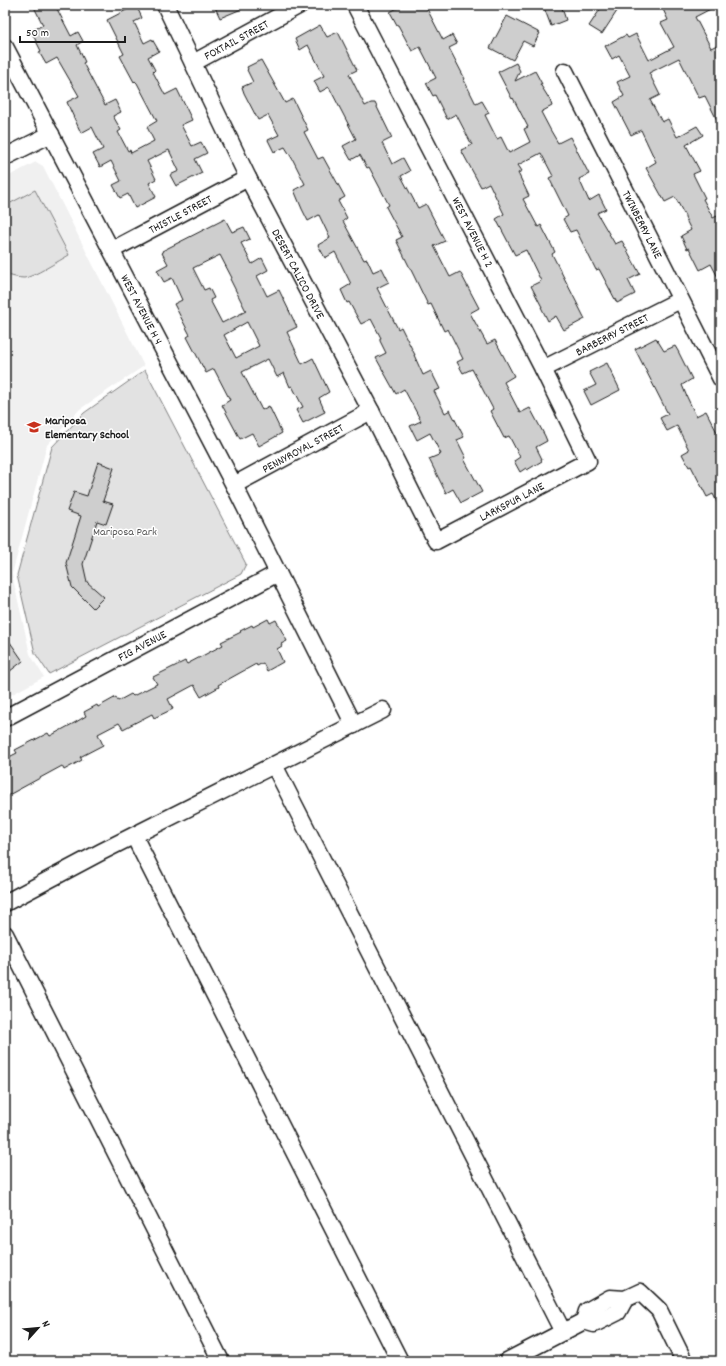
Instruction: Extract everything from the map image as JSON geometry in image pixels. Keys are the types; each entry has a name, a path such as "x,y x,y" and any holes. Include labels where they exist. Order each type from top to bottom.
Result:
{"street":[{"name":"DESERT CALICO DRIVE","path":"165,5 248,178 371,411 436,541"},
{"name":"FOXTAIL STREET","path":"193,62 300,5"},
{"name":"WEST AVENUE H 2","path":"355,5 543,369 588,461"},
{"name":"WEST AVENUE H 4","path":"5,47 234,485 354,725"},
{"name":"TWINBERRY LANE","path":"565,71 721,379"},
{"path":"5,157 51,134"},
{"name":"THISTLE STREET","path":"112,250 248,178"},
{"name":"BARBERRY STREET","path":"543,369 680,300"},
{"name":"PENNYROYAL STREET","path":"234,485 371,411"},
{"name":"LARKSPUR LANE","path":"436,541 588,461"},
{"name":"FIG AVENUE","path":"5,718 278,573"},
{"path":"5,903 383,710"},
{"path":"274,765 563,1332"},
{"path":"134,836 400,1361"},
{"path":"5,934 221,1361"},
{"path":"507,1361 584,1321 587,1311 610,1298 625,1299 640,1292 659,1310 684,1361"}],"shaded area":[{"name":"Mariposa Elementary School","path":"36,162 43,166 144,366 80,409 47,445 12,574 30,654 44,677 5,698 5,178"}],"green space":[{"path":"35,190 69,255 28,277 22,278 5,274 5,206"},
{"name":"Mariposa Park","path":"145,370 246,564 241,574 49,674 35,653 17,575 52,447 84,413"}],"building":[{"path":"33,5 55,5 71,36 78,32 83,41 77,45 85,62 83,63 105,105 115,100 121,112 113,116 121,130 118,132 128,151 130,150 131,153 154,141 147,127 157,121 137,83 135,81 134,82 120,56 124,54 107,20 136,5 142,18 134,22 144,43 152,39 159,51 148,57 155,70 153,72 165,95 177,89 192,120 181,125 192,146 201,142 207,153 195,159 202,173 176,186 170,175 179,171 169,150 147,161 156,179 149,183 156,197 135,208 128,194 120,198 113,185 121,181 111,161 100,167 93,154 103,149 92,127 81,133 69,107 67,102 79,96 57,58 46,64 39,52 41,51 31,31 43,25"},
{"path":"214,5 251,5 220,18"},
{"path":"403,5 425,5 443,40 452,35 457,44 449,48 465,79 464,80 476,104 482,101 489,113 485,115 497,139 501,137 509,153 530,142 524,129 528,127 498,72 516,63 520,71 515,81 535,71 552,106 541,112 558,143 570,137 589,174 579,179 589,201 599,195 606,209 597,213 615,244 622,241 640,274 628,280 635,294 617,303 599,269 596,270 576,230 570,232 563,219 568,216 549,178 553,176 541,153 518,165 522,171 518,173 529,196 523,199 538,227 541,225 555,252 552,254 585,319 564,330 556,316 548,321 531,286 541,281 526,250 515,255 496,219 504,214 489,183 481,187 461,150 472,145 456,114 447,119 435,95 433,96 426,83 436,78 420,47 412,51 390,12"},
{"path":"543,5 561,5 566,20 551,26"},
{"path":"603,5 621,5 602,34 589,26"},
{"path":"661,5 718,5 695,17 711,48 721,43 721,128 705,96 699,98 679,58 649,73 660,95 650,100 662,122 668,119 677,137 697,126 703,135 686,145 700,171 693,174 705,198 703,199 713,218 721,214 721,283 711,264 700,270 689,248 687,249 681,236 691,230 685,216 675,197 665,202 646,168 656,162 641,130 631,135 614,102 624,96 617,82 630,76 619,55 612,59 605,46 626,35 628,38 636,34 649,60 674,47 661,23 668,20"},
{"path":"507,16 540,33 533,46 523,41 513,60 490,48"},
{"path":"320,25 327,37 338,32 357,70 349,74 365,106 375,103 392,138 382,143 392,164 403,158 410,171 401,176 418,208 426,204 445,241 434,246 450,277 460,272 479,308 470,313 487,344 495,340 514,376 504,382 520,413 530,408 545,436 547,441 536,447 542,461 527,470 526,468 520,472 514,461 520,457 509,436 504,438 490,411 493,409 472,369 463,373 457,362 463,359 448,329 444,331 431,304 428,305 396,240 402,237 386,207 389,205 369,167 367,168 360,155 351,160 343,146 356,139 329,87 320,92 314,81 324,76 308,45 300,50 295,39"},
{"path":"261,60 285,103 293,99 308,130 304,132 318,159 323,157 345,197 338,201 347,218 343,221 364,260 367,259 373,272 382,268 389,282 377,288 398,329 401,327 423,375 431,371 440,389 434,391 445,413 450,410 464,437 457,440 466,458 464,459 482,492 461,503 453,489 446,493 429,459 441,454 430,433 417,440 410,426 421,421 404,389 396,394 376,358 386,353 380,341 381,338 371,319 361,324 349,302 347,303 341,290 351,284 335,252 325,258 318,245 330,238 319,215 308,221 302,209 294,190 305,184 293,160 285,147 274,152 268,140 279,135 268,115 258,120 244,93 242,87 253,82 247,67"},
{"path":"225,219 232,232 244,227 250,239 241,243 252,264 262,258 268,270 257,276 267,296 279,290 297,327 287,332 302,364 313,358 329,392 319,398 325,412 303,423 296,410 303,407 292,386 290,387 284,373 277,377 268,359 242,372 262,410 269,406 282,433 259,446 252,433 240,439 222,405 230,400 214,369 206,373 187,337 190,335 174,304 182,300 172,278 164,282 157,270 168,264 162,251","holes":["220,255 246,311 222,323 210,300 214,298 209,288 204,290 193,268","247,322 259,346 236,358 224,335"]},
{"path":"656,338 664,351 675,346 692,379 682,385 696,416 706,411 721,440 721,510 713,494 707,497 691,466 689,467 682,454 689,450 677,426 667,431 660,418 668,414 635,349"},
{"path":"607,363 620,390 591,405 584,391 596,385 589,372"},
{"path":"98,462 114,468 103,501 113,504 106,524 97,521 83,564 87,582 104,597 93,608 72,587 66,563 81,516 67,511 74,492 87,496"},
{"path":"268,619 270,623 276,620 287,641 281,644 282,646 277,649 283,662 267,671 263,663 257,666 256,664 218,685 219,687 201,697 194,685 168,699 173,709 154,718 152,714 123,729 119,723 98,734 103,745 80,757 82,760 64,770 62,766 5,797 5,759 17,753 15,750 48,733 50,736 76,722 86,716 84,712 97,705 98,707 116,697 118,701 131,694 133,696 157,684 153,677 185,661 187,664 223,645 221,642 241,632 240,631 252,625 253,627"},
{"path":"5,635 23,661 5,675"}],"place":[{"name":"Mariposa Elementary School","path":"34,427"}]}
